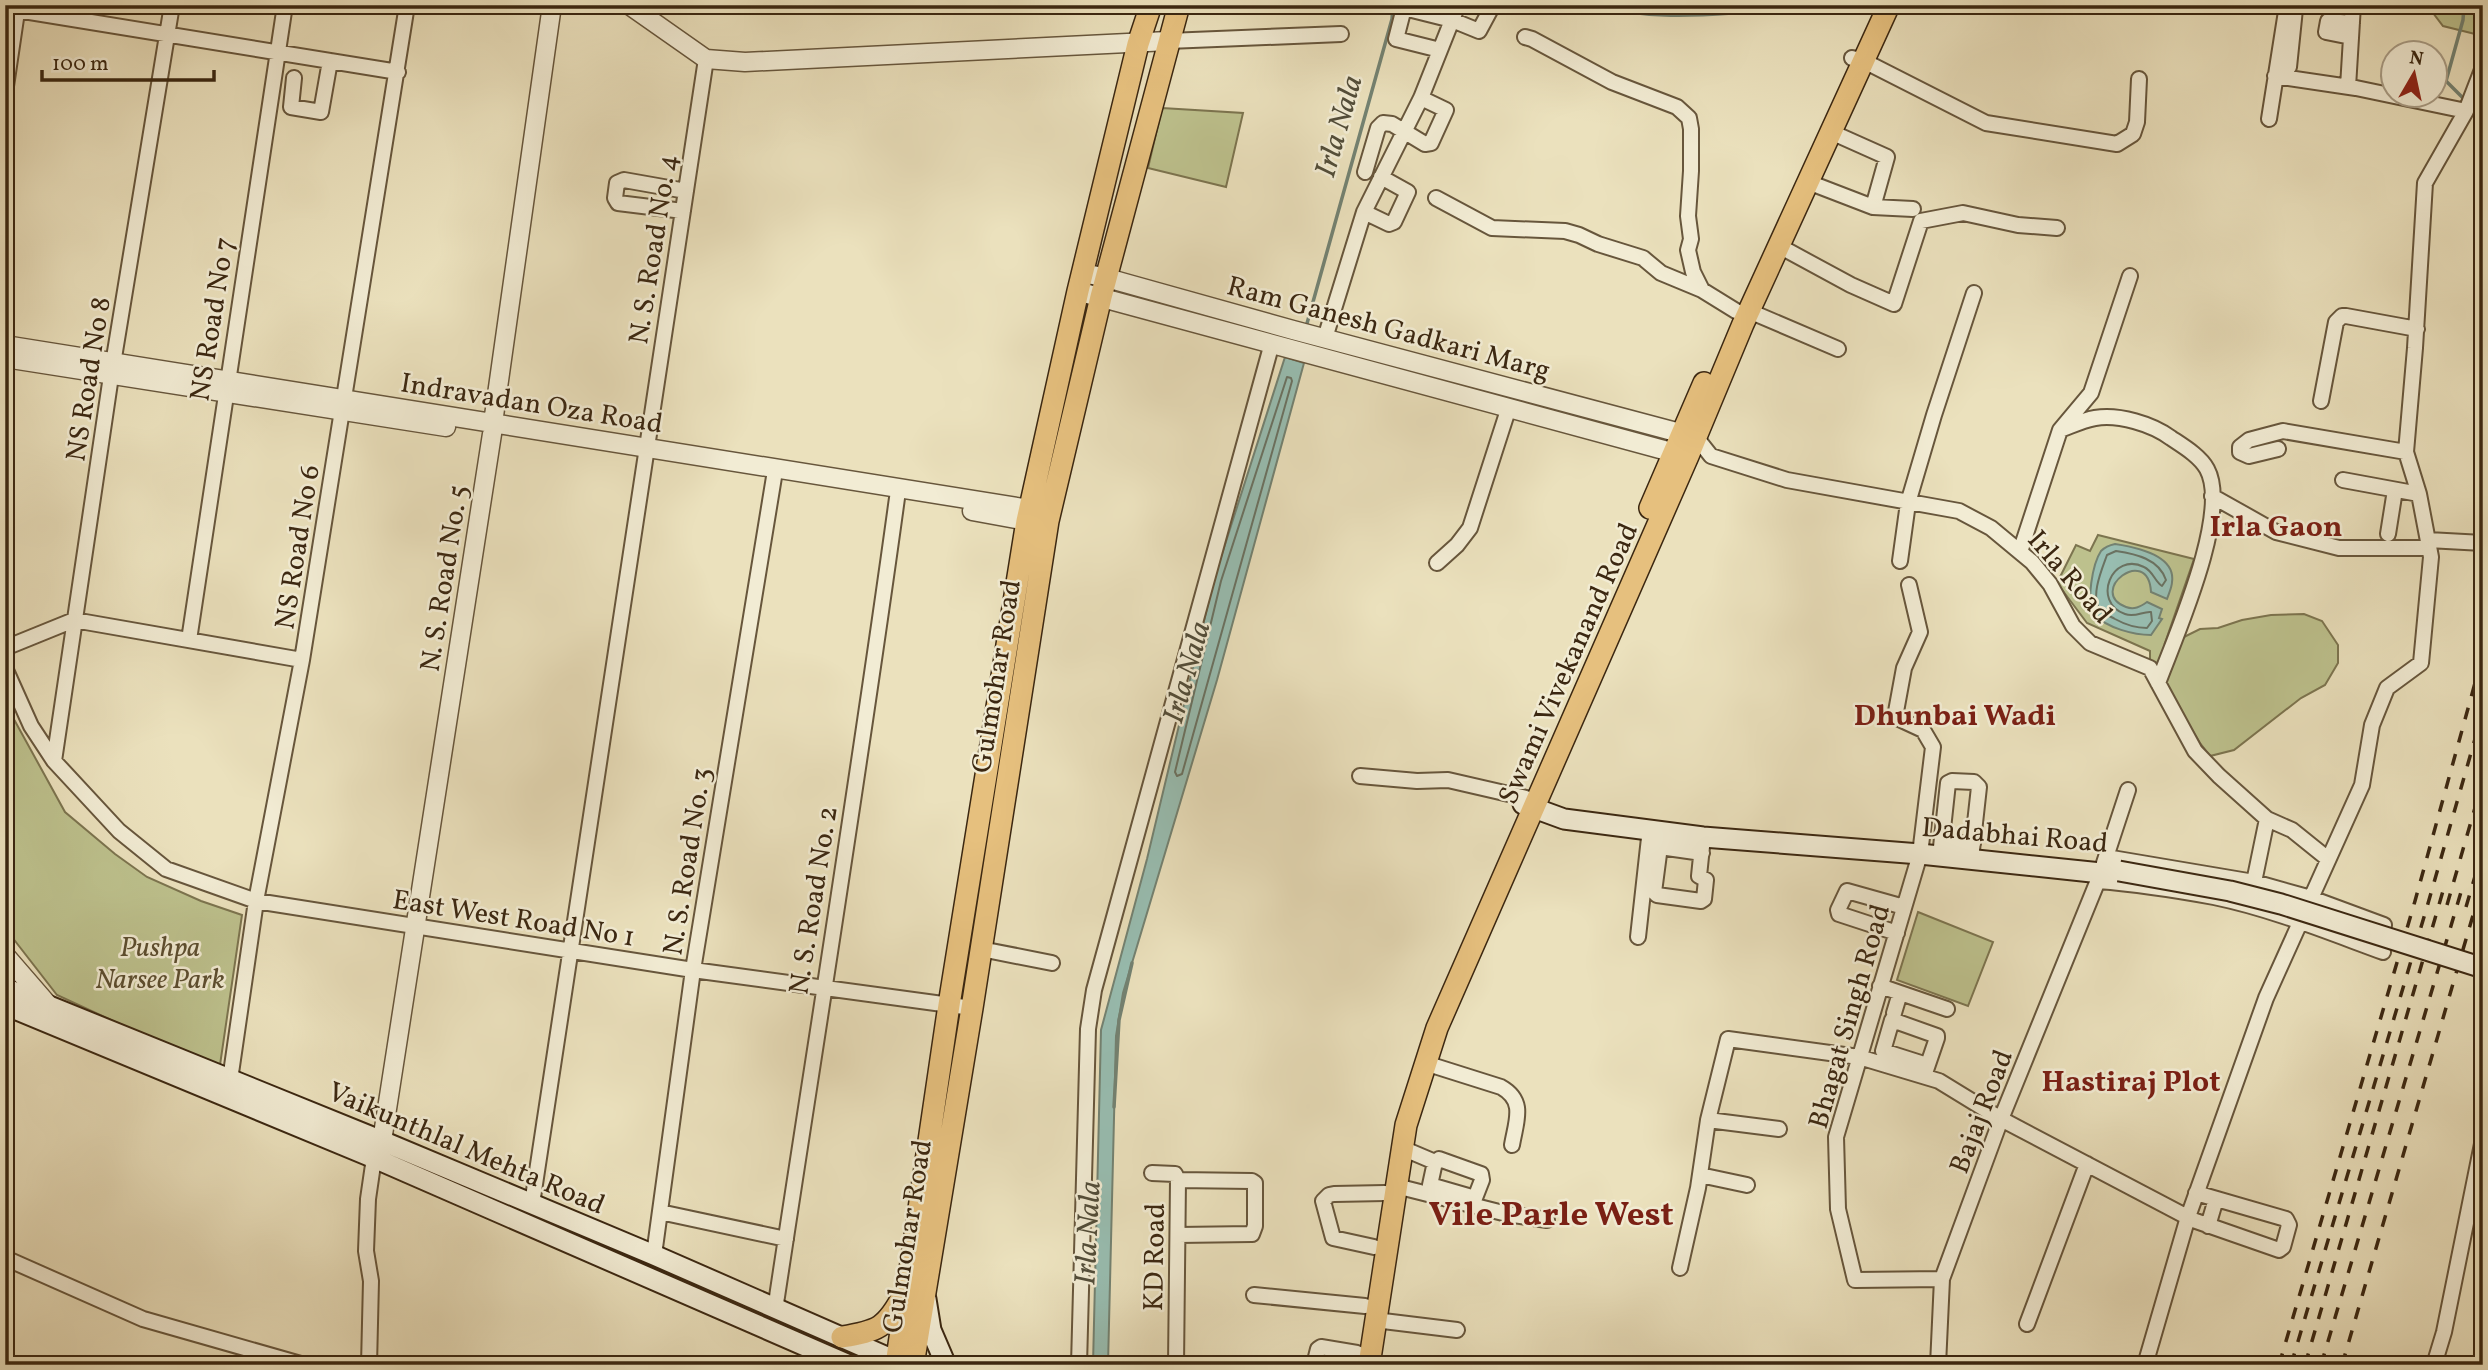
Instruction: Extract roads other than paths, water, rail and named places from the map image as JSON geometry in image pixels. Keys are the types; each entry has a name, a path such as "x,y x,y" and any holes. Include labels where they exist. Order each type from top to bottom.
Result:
{"main road":[{"name":"Gulmohar Road","path":"942,1127 949,1005 1035,517 1080,282 1150,5"},
{"name":"Gulmohar Road","path":"903,1364 942,1127 972,1008 1035,517 1104,287 1179,5"},
{"name":"Swami Vivekanand Road","path":"1360,1361 1410,1069 1423,1029 1464,933 1527,802 1742,311 1881,9"},
{"name":"Swami Vivekanand Road","path":"1742,311 1779,246 1831,132 1858,60"},
{"name":"Swami Vivekanand Road","path":"1368,1308 1374,1247 1406,1125 1437,1028 1527,802"},
{"name":"Dadabhai Road","path":"1527,802 1564,819 1702,845 1920,850 1941,844 2105,869"},
{"name":"Dadabhai Road","path":"1527,802 1565,813 2105,869"},
{"path":"2105,869 2230,891 2281,904 2483,968"},
{"name":"Vaikunthlal Mehta Road","path":"5,988 227,1088"},
{"name":"Vaikunthlal Mehta Road","path":"5,1005 227,1088 378,1149 532,1204 903,1364"},
{"name":"Vaikunthlal Mehta Road","path":"378,1149 849,1365"},
{"path":"842,1337 878,1328 891,1318 916,1289 946,1365"}],"street":[{"name":"NS Road No 8","path":"54,761 113,369 172,5"},
{"name":"NS Road No 7","path":"189,640 285,5"},
{"name":"NS Road No 6","path":"227,1088 256,901 302,660 407,5"},
{"name":"N. S. Road No. 5","path":"378,1149 493,429 552,5"},
{"path":"629,5 706,59 745,62 1341,34"},
{"path":"1418,5 1455,13 1479,31 1493,5"},
{"path":"2348,87 2353,5"},
{"path":"2269,119 2275,76 2286,58 2291,7"},
{"path":"5,93 13,8 398,72"},
{"path":"1440,50 1396,39 1402,10 1406,8 1455,13"},
{"path":"1320,337 1364,212 1421,98 1455,13"},
{"path":"1525,37 1612,82 1677,107 1689,118 1691,160 1688,250 1693,272 1702,290"},
{"name":"N. S. Road No. 4","path":"646,452 706,59"},
{"path":"1858,60 1986,123 2117,144 2133,134 2137,122 2139,79"},
{"path":"273,81 294,81 291,107 321,112 330,61"},
{"path":"2145,1365 2188,1217 2266,998 2362,785 2372,724 2387,688 2421,663 2431,557 2419,494 2406,452 2417,329 2425,183 2466,111 2483,67"},
{"path":"2275,76 2348,87 2466,111"},
{"path":"1365,172 1380,124 1392,124 1426,145 1432,143 1446,110 1421,98"},
{"path":"1831,132 1887,158 1873,207"},
{"path":"1364,212 1389,224 1394,222 1408,192 1381,177"},
{"path":"683,211 618,203 615,198 617,183 624,180 686,191"},
{"path":"1808,183 1873,207 1913,209"},
{"path":"1436,198 1492,228 1565,231 1643,258 1661,273 1742,311 1838,349"},
{"path":"1779,246 1851,285 1894,304 1921,221 1963,214 2018,225 2057,228"},
{"path":"2020,552 2060,430 2091,393 2130,276"},
{"path":"1080,282 1104,287"},
{"name":"Ram Ganesh Gadkari Marg","path":"1104,287 1272,343 1297,344 1320,337 1685,445"},
{"name":"Ram Ganesh Gadkari Marg","path":"1104,287 1509,407 1685,445"},
{"path":"1900,561 1908,503 1975,293"},
{"path":"2321,401 2339,317 2417,329"},
{"path":"1079,1365 1088,1030 1094,990 1272,343"},
{"name":"Indravadan Oza Road","path":"5,345 113,369"},
{"name":"Indravadan Oza Road","path":"5,358 113,369 226,386 1035,517"},
{"path":"1437,563 1457,545 1469,528 1509,407"},
{"path":"2060,430 2096,418 2129,419 2166,434 2207,467 2213,485 2204,555 2158,684"},
{"path":"2278,449 2249,456 2240,452 2243,443 2283,431 2406,452"},
{"name":"Irla Road","path":"1685,445 1787,480 1959,510 1990,528 2032,562 2050,584 2073,626 2090,643 2150,668 2195,751 2219,776 2267,819 2292,830 2328,859"},
{"path":"532,1204 646,452"},
{"name":"Indravadan Oza Road","path":"646,452 897,498 1035,517"},
{"name":"N. S. Road No. 3","path":"654,1255 693,970 774,477"},
{"path":"2343,480 2419,494"},
{"path":"2388,534 2395,490"},
{"path":"2212,496 2276,532 2339,548 2483,543"},
{"name":"N. S. Road No. 2","path":"775,1310 865,728 897,498"},
{"name":"Bhagat Singh Road","path":"1909,585 1920,632 1904,668 1895,717 1923,730 1933,747 1920,850 1836,1137 1838,1209 1855,1280 1942,1279"},
{"path":"5,648 74,620 302,660"},
{"name":"East West Road No 1","path":"5,668 31,726 54,761 119,831 166,869 256,901 693,970 972,1008"},
{"path":"1360,776 1417,781 1448,780 1527,802"},
{"path":"1941,844 1948,783 1952,780 1974,782 1979,788 1972,847"},
{"name":"Bajaj Road","path":"1938,1365 1942,1279 2001,1119 2105,869 2128,790"},
{"path":"2255,882 2267,819"},
{"path":"1638,937 1657,836"},
{"path":"1649,887 1657,895 1703,900 1706,880 1699,876 1702,845"},
{"path":"2105,869 2255,882 2311,898 2384,925"},
{"path":"2105,869 2132,884 2217,898 2300,922 2383,952"},
{"path":"981,949 1052,963"},
{"path":"5,955 50,1007"},
{"path":"1881,986 1947,1009"},
{"path":"1894,1013 1900,993"},
{"path":"1875,1006 1939,1028"},
{"path":"1903,1064 1883,1051 1892,1020 1937,1038 1926,1071"},
{"path":"1868,1028 1887,1034"},
{"path":"1680,1268 1700,1175 1708,1121 1728,1039 1903,1064 1926,1071 2001,1119 2188,1217 2279,1250 2283,1247 2289,1225 2286,1219 2196,1193"},
{"path":"1426,1063 1511,1092 1518,1106 1512,1145"},
{"path":"1708,1121 1779,1129"},
{"path":"2434,1365 2444,1332 2483,1139"},
{"path":"1402,1148 1435,1162"},
{"path":"369,1365 371,1280 366,1251 368,1199 378,1149"},
{"path":"2027,1324 2087,1164"},
{"name":"KD Road","path":"1152,1173 1175,1174 1178,1180 1176,1365"},
{"path":"1700,1175 1747,1185"},
{"path":"1178,1180 1252,1181 1255,1183 1255,1226 1252,1234 1178,1235"},
{"path":"1374,1247 1333,1238 1323,1201 1329,1195 1391,1190 1547,1220"},
{"path":"2208,1226 2216,1199"},
{"path":"660,1212 786,1239"},
{"path":"5,1258 143,1319 304,1365"},
{"path":"1320,1294 1457,1330"},
{"path":"1254,1295 1368,1308"},
{"path":"1314,1365 1321,1347 1360,1361"}],"water":[{"path":"1673,5 1843,5 1814,13 1703,12"},
{"path":"1285,357 1304,363 1217,680 1123,993 1116,1036 1108,1365 1093,1365 1101,1030 1147,859 1214,579"},
{"path":"2115,544 2152,554 2168,565 2172,573 2167,599 2151,592 2147,578 2140,572 2131,571 2122,576 2113,591 2115,600 2126,607 2137,608 2147,602 2162,609 2159,618 2162,619 2151,635 2114,627 2100,620 2092,609 2090,593 2095,564 2101,551"}],"waterway":[{"name":"Irla Nala","path":"1306,327 1392,19 1393,5"},
{"name":"Irla Nala","path":"1599,5 1648,14 1732,13"},
{"name":"Irla Nala","path":"2462,97 2446,81 2463,20 2464,5"},
{"name":"Irla Nala","path":"1114,1107 1119,1020 1132,963"}],"railway":[{"path":"2279,1365 2415,901 2483,654"},
{"path":"2291,1365 2483,711"},
{"path":"2447,905 2483,780"},
{"path":"2466,907 2483,849"},
{"path":"2305,1365 2443,891"},
{"path":"2321,1365 2461,892"},
{"path":"2342,1365 2478,898"}],"district":[{"name":"Irla Gaon","path":"2276,526"},
{"name":"Dhunbai Wadi","path":"1955,715"},
{"name":"Hastiraj Plot","path":"2131,1081"},
{"name":"Vile Parle West","path":"1551,1213"}],"park label":[{"name":"Pushpa Narsee Park","path":"160,962"}]}
